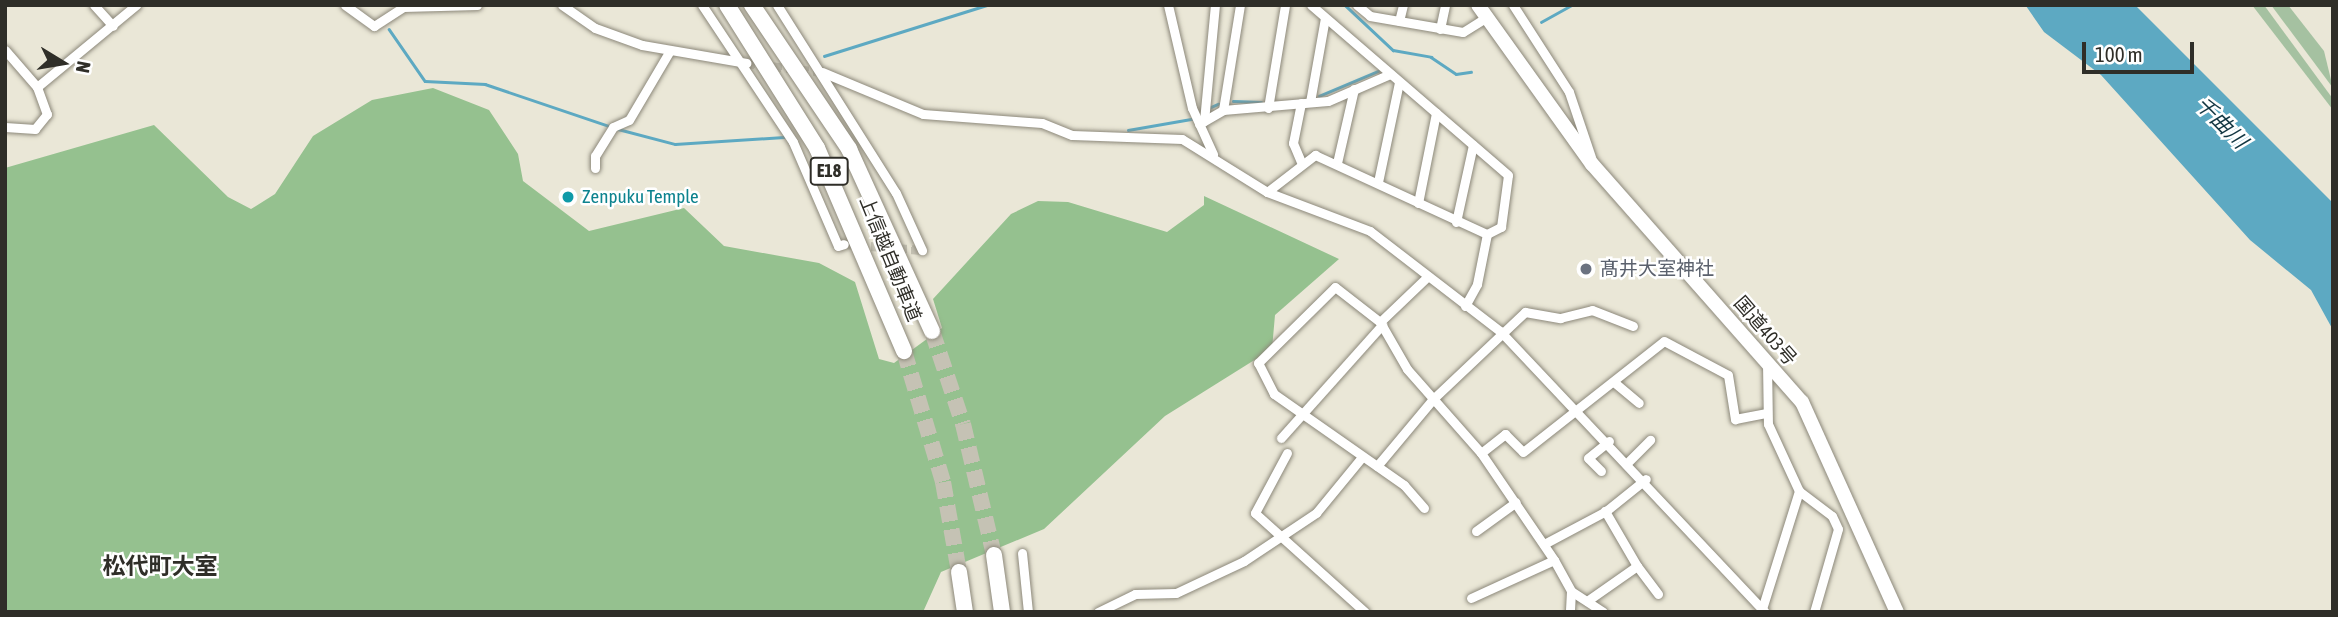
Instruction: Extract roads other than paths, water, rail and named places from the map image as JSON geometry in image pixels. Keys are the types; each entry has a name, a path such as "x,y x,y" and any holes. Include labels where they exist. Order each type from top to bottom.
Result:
{"highway":[{"name":"上信越自動車道","path":"727,5 823,160 904,351"},
{"name":"上信越自動車道","path":"752,5 849,149 932,331"},
{"name":"国道403号","path":"1483,11 1592,164 1767,362 1820,432 1897,612"},
{"path":"994,555 1002,612"},
{"path":"959,572 965,612"}],"street":[{"path":"94,5 113,26"},
{"path":"37,87 136,5"},
{"path":"345,5 374,26 403,7 478,5"},
{"path":"702,5 746,63 824,202 838,246 844,244"},
{"path":"777,5 896,192 922,250"},
{"path":"1168,5 1201,123 1213,155"},
{"path":"1201,123 1215,5"},
{"path":"1223,110 1240,5"},
{"path":"1268,108 1285,5"},
{"path":"1267,192 1315,155 1378,181 1456,222 1487,234 1501,227 1508,175 1311,5"},
{"path":"1357,5 1370,16 1463,32 1483,11"},
{"path":"1399,21 1403,5"},
{"path":"1440,29 1445,5"},
{"path":"1513,5 1569,92 1592,164"},
{"path":"567,7 595,28 669,52 746,63"},
{"path":"1302,163 1293,143 1325,18"},
{"path":"5,50 37,87 45,124 5,127"},
{"path":"595,168 595,156 614,127 629,120 669,52"},
{"path":"822,72 923,114 1042,123 1072,135 1164,136 1213,155 1267,192 1370,231 1426,278 1500,331 1646,479 1764,611"},
{"path":"1201,123 1223,110 1268,108 1305,102 1354,89 1390,74"},
{"path":"1378,181 1399,82"},
{"path":"1337,163 1354,89"},
{"path":"1418,203 1436,113"},
{"path":"1456,222 1473,145"},
{"path":"1465,306 1477,284 1487,234"},
{"path":"1281,438 1381,324 1426,278"},
{"path":"1424,508 1377,466 1269,388 1258,363 1335,287 1381,324 1433,399 1481,453 1516,502 1571,591 1603,612"},
{"path":"1377,466 1433,399 1500,331 1525,312 1560,318 1592,310 1633,326"},
{"path":"1481,453 1505,435 1523,452 1615,383 1664,341 1728,374 1735,419 1765,413"},
{"path":"1767,362 1765,413 1799,491 1832,516 1838,530 1814,612"},
{"path":"1615,383 1639,402"},
{"path":"1601,471 1588,458 1609,440"},
{"path":"1629,461 1650,440"},
{"path":"1287,453 1255,513 1365,612"},
{"path":"1098,612 1135,594 1176,593 1281,539 1316,513 1362,457"},
{"path":"1544,544 1605,511 1646,479"},
{"path":"1764,611 1799,491"},
{"path":"1476,531 1516,502"},
{"path":"1605,511 1657,594"},
{"path":"1022,553 1028,612"},
{"path":"1471,598 1554,561"},
{"path":"1587,601 1637,566"},
{"path":"1570,612 1571,591"}],"water":[{"name":"千曲川","path":"2135,5 2333,203 2333,330 2311,290 2250,240 2101,75 2044,32 2026,6"}],"waterway":[{"path":"824,56 987,5"},
{"path":"1345,5 1393,50 1431,57 1456,74 1471,72"},
{"path":"1541,22 1572,5"},
{"path":"389,29 425,81 485,84 612,127"},
{"path":"1319,96 1378,71"},
{"path":"1233,101 1261,102"},
{"path":"1209,108 1218,104"},
{"path":"1128,130 1192,119"},
{"path":"618,129 675,144 784,137"}],"tunnel":[{"path":"746,63 822,72"},
{"path":"844,244 922,250"},
{"path":"932,331 963,424 994,555"},
{"path":"904,351 943,482 959,572"}],"place":[{"name":"Zenpuku Temple","path":"568,197"},
{"name":"髙井大室神社","path":"1586,269"}],"district":[{"name":"松代町大室","path":"160,566"}]}
